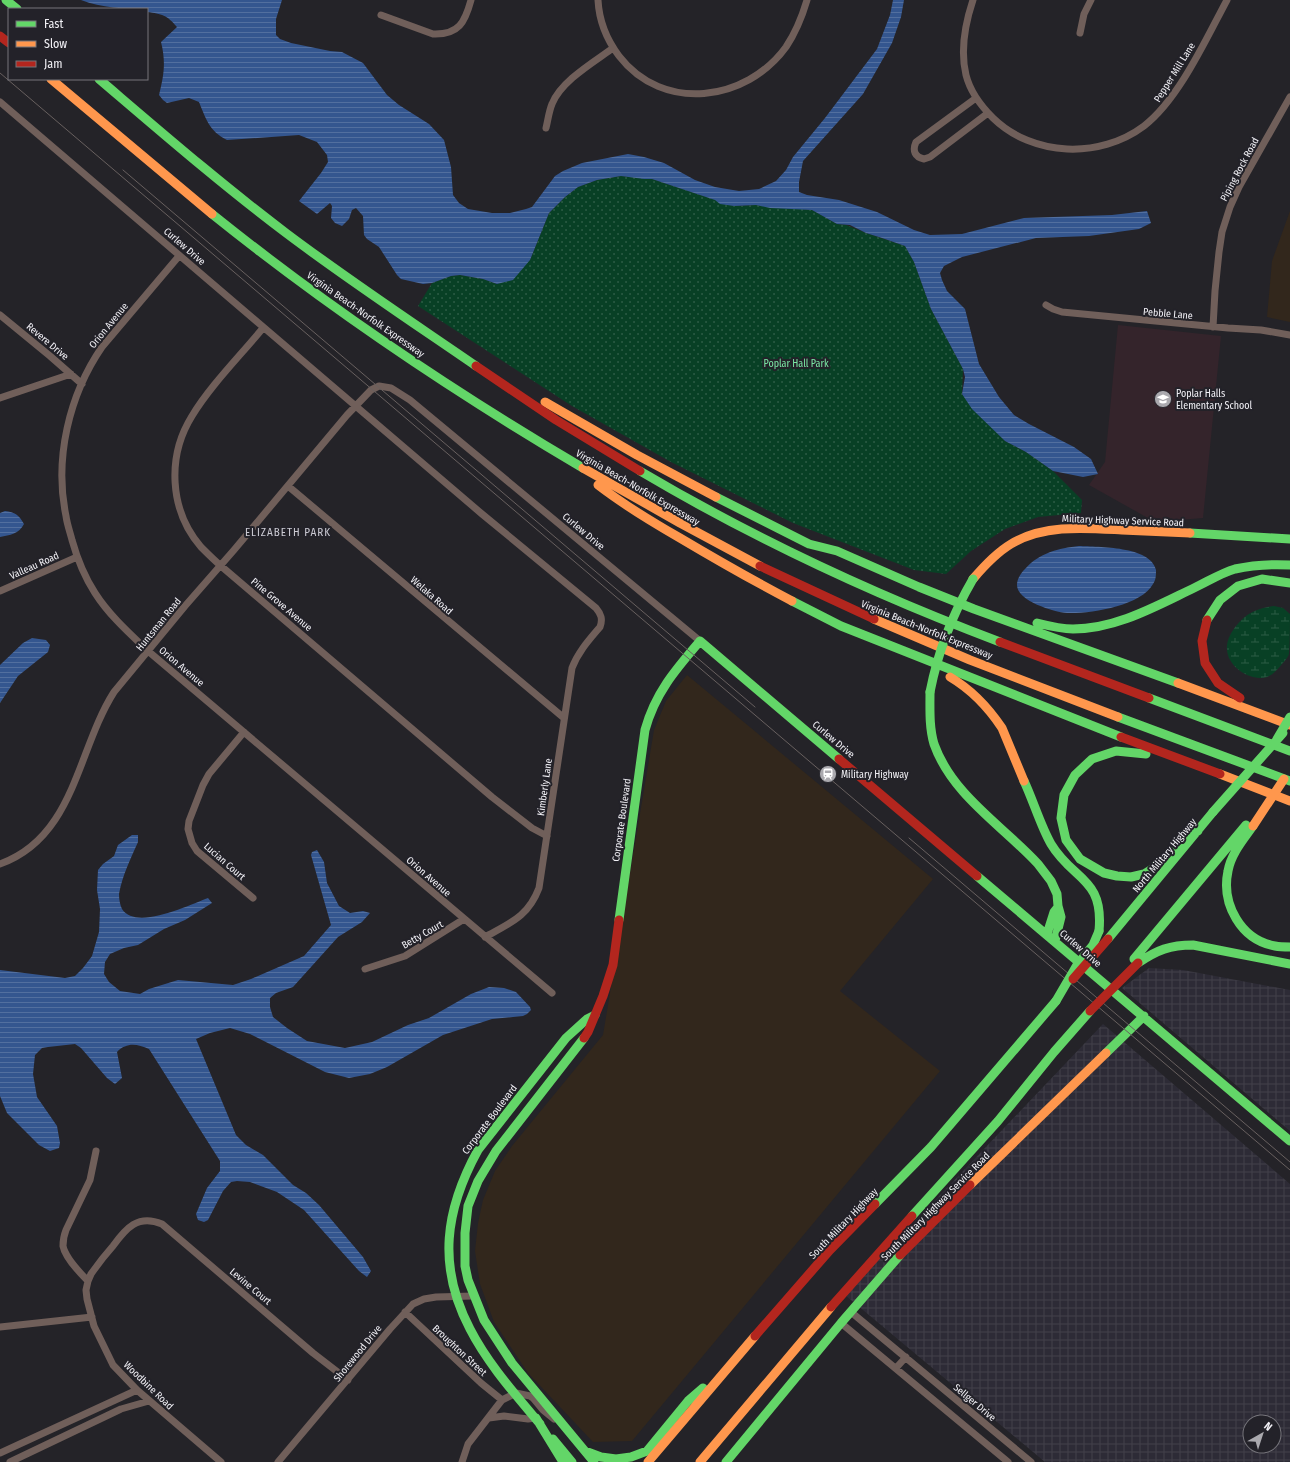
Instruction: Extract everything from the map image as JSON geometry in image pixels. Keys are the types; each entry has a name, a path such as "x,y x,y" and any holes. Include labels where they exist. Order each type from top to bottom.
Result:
{"main road":[{"path":"6,0 16,8"},
{"path":"0,36 8,42"},
{"name":"Virginia Beach-Norfolk Expressway","path":"52,80 211,213 286,271 410,360 542,444 655,510 722,547 852,610 927,642 1037,685 1288,778"},
{"name":"Virginia Beach-Norfolk Expressway","path":"100,80 212,175 336,271 513,391 628,464 714,513 827,570 937,618 1290,751"},
{"path":"441,342 637,455 809,544 837,551 919,587 1290,725"},
{"path":"542,444 615,498 700,551 740,574 841,626 888,646 1290,801"},
{"name":"Military Highway Service Road","path":"1055,941 1061,915 1054,886 1034,858 963,792 946,772 935,747 931,732 929,713 930,692 945,634 962,596 973,579 990,558 1021,538 1051,529 1092,528 1290,539"},
{"path":"974,608 1050,627 1100,627 1135,617 1227,572 1241,567 1256,564 1290,565"},
{"path":"1290,584 1272,579 1260,579 1241,584 1231,590 1220,600 1211,613 1205,626 1203,649 1204,660 1208,671 1220,687 1230,694 1290,725"},
{"name":"Curlew Drive","path":"700,640 1290,1140"},
{"name":"Corporate Boulevard","path":"594,1462 566,1430 499,1345 484,1320 473,1296 465,1266 464,1233 468,1206 473,1192 496,1151 588,1032 595,1015 613,965 645,730 656,698 700,640"},
{"path":"888,646 970,689 994,714 1009,742 1050,842 1065,863 1088,884 1095,897 1099,906 1101,918 1099,934 1078,964 1056,1001"},
{"path":"1277,739 1290,717"},
{"name":"North Military Highway","path":"1056,1001 1213,812 1290,725"},
{"path":"1198,831 1177,844 1161,862 1141,875 1121,877 1109,875 1098,872 1074,852 1067,842 1063,831 1061,808 1064,794 1073,775 1081,766 1090,760 1108,752 1133,750 1200,767"},
{"path":"700,1462 817,1322 998,1122 1054,1052 1136,961 1288,778"},
{"path":"1252,786 1290,805"},
{"path":"1250,825 1228,870 1226,895 1230,908 1242,927 1257,940 1276,946 1290,947"},
{"path":"1047,934 1054,912 1058,907"},
{"path":"1136,961 1163,948 1193,945 1290,964"},
{"name":"South Military Highway","path":"648,1462 737,1356 830,1250 931,1148 1056,1001"},
{"name":"Corporate Boulevard","path":"572,1462 492,1363 464,1316 457,1297 449,1264 450,1219 458,1188 468,1166 478,1150 566,1038 587,1018 595,1015"},
{"name":"South Military Highway Service Road","path":"726,1462 841,1323 906,1248 1144,1016"},
{"path":"585,1451 603,1460 612,1462 640,1457 647,1451 688,1401 737,1356"},
{"path":"536,1418 563,1462"},
{"path":"703,1462 714,1445"}],"street":[{"path":"381,15 433,34 441,34 456,29 462,23 471,0"},
{"path":"598,0 601,21 606,35 613,48 624,62 634,72 647,81 674,92 684,94 726,90 742,84 754,77 786,47 802,19 807,0"},
{"name":"Pepper Mill Lane","path":"972,0 966,25 963,57 966,74 976,98 988,113 1010,132 1034,144 1049,147 1080,149 1098,146 1129,134 1155,117 1171,98 1227,0"},
{"path":"1080,33 1084,14 1091,0"},
{"path":"546,128 552,104 562,88 583,69 613,48"},
{"name":"Piping Rock Road","path":"1214,327 1215,291 1219,252 1222,232 1230,207 1239,187 1290,97"},
{"path":"976,98 916,142 914,151 916,155 924,159 930,157 988,113"},
{"name":"Curlew Drive","path":"0,102 482,514 596,608 600,614 602,623"},
{"name":"Orion Avenue","path":"179,256 102,347 76,398 66,435 62,472 66,516 77,557 95,593 125,630 148,651 552,994"},
{"name":"Pebble Lane","path":"1046,304 1053,309 1062,312 1214,327 1261,330 1290,335"},
{"name":"Revere Drive","path":"0,315 82,384"},
{"name":"Pine Grove Avenue","path":"263,328 201,402 191,417 182,436 176,457 174,478 176,494 184,519 200,546 221,566 492,797 532,828 547,836"},
{"path":"0,398 71,374"},
{"name":"Curlew Drive","path":"356,406 371,390 379,386 400,392 700,640"},
{"name":"Huntsman Road","path":"0,864 20,855 31,847 45,833 67,801 105,706 114,692 185,606 221,566 356,406"},
{"name":"Welaka Road","path":"288,486 564,718"},
{"name":"Valleau Road","path":"0,591 77,557"},
{"name":"Kimberly Lane","path":"485,937 522,915 535,900 539,888 572,668 576,658 602,623"},
{"name":"Lucian Court","path":"244,732 209,774 189,821 188,829 192,843 197,851 253,898"},
{"name":"Betty Court","path":"365,969 405,956 464,919"},
{"path":"88,1281 68,1256 63,1247 63,1238 90,1180 96,1151"},
{"name":"Levine Court","path":"88,1281 91,1274 127,1228 135,1223 150,1220 162,1224 313,1353 348,1380"},
{"name":"Woodbine Road","path":"88,1281 86,1290 87,1298 94,1326 114,1365 149,1401 220,1462"},
{"name":"Shorewood Drive","path":"278,1462 405,1312 417,1302 436,1297 473,1296"},
{"name":"Broughton Street","path":"405,1312 481,1383 502,1400"},
{"name":"Sellger Drive","path":"851,1312 986,1424 1022,1459 1031,1462"},
{"path":"0,1327 92,1317"},
{"path":"841,1323 1008,1462"},
{"path":"896,1368 906,1357"},
{"path":"0,1453 137,1390"},
{"path":"462,1462 468,1444 502,1400 516,1393 533,1398 543,1410 566,1430"},
{"path":"10,1462 121,1409 149,1401"},
{"path":"489,1418 504,1416 528,1419 536,1418"},
{"path":"977,1435 986,1424"}],"shaded area":[{"path":"1290,211 1290,322 1267,317 1272,261"},
{"name":"Poplar Halls Elementary School","path":"1118,325 1221,336 1203,518 1155,522 1089,485 1105,462"},
{"path":"687,675 933,879 840,991 940,1071 632,1441 593,1442 528,1373 494,1322 480,1284 475,1251 478,1223 483,1200 495,1171 512,1146 603,1035 654,730 666,701"},
{"path":"1149,968 1183,970 1290,990 1290,1131 1122,988"},
{"path":"1103,1024 1290,1184 1290,1462 1045,1462 845,1295"}],"green space":[{"name":"Poplar Hall Park","path":"621,176 652,179 734,206 756,205 812,210 837,224 846,225 905,246 914,262 931,309 963,369 962,394 1005,441 1026,452 1053,471 1082,500 1081,513 1038,517 1005,529 971,551 946,574 914,570 793,523 671,462 572,406 418,306 432,283 451,276 460,275 483,279 497,284 530,260 549,213 565,197 578,187 597,180"},
{"path":"1274,606 1283,608 1290,614 1289,654 1277,670 1267,677 1260,678 1247,675 1235,667 1231,661 1227,649 1228,640 1234,628 1248,614 1263,608"}],"water":[{"path":"81,0 282,0 276,19 276,35 280,39 291,43 342,52 363,63 387,95 399,105 429,124 444,140 451,167 453,195 459,203 468,209 492,213 510,213 532,207 555,176 563,171 582,163 628,154 664,163 695,180 715,187 739,191 759,189 776,181 786,170 793,157 825,118 877,49 890,15 893,0 904,0 901,17 892,43 863,94 803,161 799,182 799,192 807,195 839,200 877,212 914,230 930,235 962,234 1024,218 1112,215 1147,211 1151,223 1139,229 1089,236 1036,238 962,257 944,266 940,273 947,291 965,309 979,364 999,397 1014,415 1074,447 1091,459 1098,474 1083,477 1053,471 1026,452 1005,441 972,409 962,394 965,377 963,369 931,309 914,262 905,246 866,233 850,225 837,224 812,210 770,208 756,205 734,206 720,204 715,200 652,179 621,176 597,180 578,187 565,197 549,213 530,260 513,280 497,284 483,279 460,275 423,284 401,279 379,247 367,239 364,235 363,216 356,208 352,210 349,219 342,226 335,223 331,218 332,206 330,203 317,214 299,201 328,162 327,155 317,142 299,135 227,140 212,129 199,102 189,98 167,103 159,95 164,68 164,56 161,42 177,27 164,16 148,12 148,8 113,8"},
{"path":"5,511 16,514 24,524 17,532 0,537 0,513"},
{"path":"1079,546 1123,549 1145,556 1152,562 1156,570 1154,582 1147,592 1127,603 1088,612 1061,612 1037,605 1023,596 1017,585 1022,572 1025,569 1037,559 1050,552"},
{"path":"32,638 46,640 50,645 48,652 18,676 0,703 0,665 23,643"},
{"path":"132,835 138,835 138,842 124,874 119,894 122,909 129,915 139,918 150,917 176,910 208,898 212,903 185,920 164,929 138,945 124,948 110,954 105,962 104,974 109,982 120,991 140,994 149,989 178,980 233,985 251,979 304,956 331,925 311,855 312,852 317,850 324,862 327,883 339,906 350,913 363,911 370,913 362,922 338,937 293,987 276,993 270,998 270,1007 273,1017 287,1028 307,1041 345,1048 372,1042 408,1025 429,1018 471,994 489,987 504,988 516,992 530,1007 531,1010 523,1016 492,1019 443,1035 387,1067 370,1074 349,1078 325,1072 250,1034 230,1028 210,1033 196,1039 236,1135 246,1145 263,1155 293,1185 306,1193 319,1205 363,1257 371,1271 367,1277 359,1271 304,1210 277,1192 250,1182 231,1182 223,1191 208,1220 204,1222 198,1220 196,1214 207,1188 220,1171 220,1161 149,1049 140,1046 128,1045 117,1052 122,1078 115,1084 107,1078 81,1048 75,1044 42,1048 35,1055 33,1074 37,1097 57,1126 60,1143 59,1148 50,1151 39,1145 7,1113 0,1096 0,970 65,978 75,976 83,968 92,956 99,932 100,909 97,890 98,870 103,864 114,856 118,845"}],"tram line":[{"path":"0,73 8,80"},
{"path":"8,80 1290,1170"},
{"path":"123,170 755,707"},
{"path":"909,838 1290,1162"}],"traffic: fast":[{"path":"6,0 16,8"},
{"path":"100,80 214,176 286,233 356,284 476,366"},
{"path":"212,214 301,283 393,348 487,409 583,468"},
{"path":"640,471 771,543 907,605 1000,642"},
{"path":"716,497 809,544 837,551 974,609 1178,683"},
{"path":"1190,533 1290,539"},
{"path":"1037,623 1068,629 1089,628 1105,625 1120,621 1150,609 1219,575 1235,569 1262,565 1290,565"},
{"path":"930,692 937,662 952,620 973,579"},
{"path":"1207,620 1220,600 1238,586 1262,579 1290,583"},
{"path":"792,601 841,626 1121,737"},
{"path":"619,920 645,730 654,704 660,693 700,641 839,759"},
{"path":"930,692 932,738 942,762 953,779 966,794 1038,864 1051,881 1057,894 1061,917 1055,941"},
{"path":"1149,698 1290,751"},
{"path":"1118,717 1290,781"},
{"path":"1277,739 1290,717"},
{"path":"1213,812 1283,733"},
{"path":"1146,754 1116,751 1092,759 1075,775 1064,795 1061,818 1066,840 1080,859 1104,873 1131,877 1144,874 1152,869 1166,857 1177,844 1198,831"},
{"path":"1024,781 1051,844 1068,866 1092,889 1097,900 1099,931"},
{"path":"1108,939 1213,812"},
{"path":"1134,959 1246,825"},
{"path":"1253,826 1238,847 1228,871 1228,896 1231,908 1236,919 1252,936 1275,946 1290,947"},
{"path":"977,876 1290,1141"},
{"path":"1047,934 1054,912 1058,907"},
{"path":"1056,1001 1077,965 1093,945 1099,931"},
{"path":"1138,963 1151,955 1170,947 1193,945 1290,964"},
{"path":"875,1204 931,1147 1056,1001"},
{"path":"912,1216 998,1121 1054,1052 1090,1011"},
{"path":"540,1424 493,1367 470,1329 460,1306 453,1283 449,1260 449,1238 452,1216 458,1194 478,1150 566,1038 587,1019 595,1015"},
{"path":"1106,1053 1144,1016"},
{"path":"584,1038 496,1151 478,1181 468,1206 465,1233 465,1266 468,1280 484,1320 512,1363 594,1462"},
{"path":"726,1462 841,1323 900,1255"},
{"path":"585,1451 601,1457 616,1459 631,1457 647,1451 688,1401 703,1388"},
{"path":"536,1418 563,1462"},
{"path":"553,1439 572,1462"}],"traffic: slow":[{"path":"52,80 212,214"},
{"path":"545,402 637,455 716,497"},
{"path":"583,468 760,566"},
{"path":"598,485 659,526 792,601"},
{"path":"973,579 990,560 1011,544 1037,533 1051,530 1080,528 1190,533"},
{"path":"874,619 970,660 1118,717"},
{"path":"950,677 972,693 997,720 1002,728 1024,781"},
{"path":"1178,683 1290,725"},
{"path":"1220,774 1290,801"},
{"path":"1253,826 1284,779"},
{"path":"970,1185 1106,1053"},
{"path":"700,1462 831,1307"},
{"path":"648,1462 755,1336"}],"traffic: jam":[{"path":"0,36 8,42"},
{"path":"476,366 556,420 640,471"},
{"path":"760,566 874,619"},
{"path":"1207,620 1202,641 1205,663 1218,683 1240,698"},
{"path":"1000,642 1149,698"},
{"path":"1121,737 1220,774"},
{"path":"839,759 977,876"},
{"path":"584,1038 603,996 613,965 619,920"},
{"path":"1073,979 1108,939"},
{"path":"1090,1011 1138,963"},
{"path":"900,1255 970,1185"},
{"path":"755,1336 830,1250 875,1204"},
{"path":"831,1307 912,1216"}],"place":[{"name":"Poplar Halls Elementary School","path":"1163,399"},
{"name":"Military Highway","path":"828,774"}],"district":[{"name":"ELIZABETH PARK","path":"288,532"}]}
